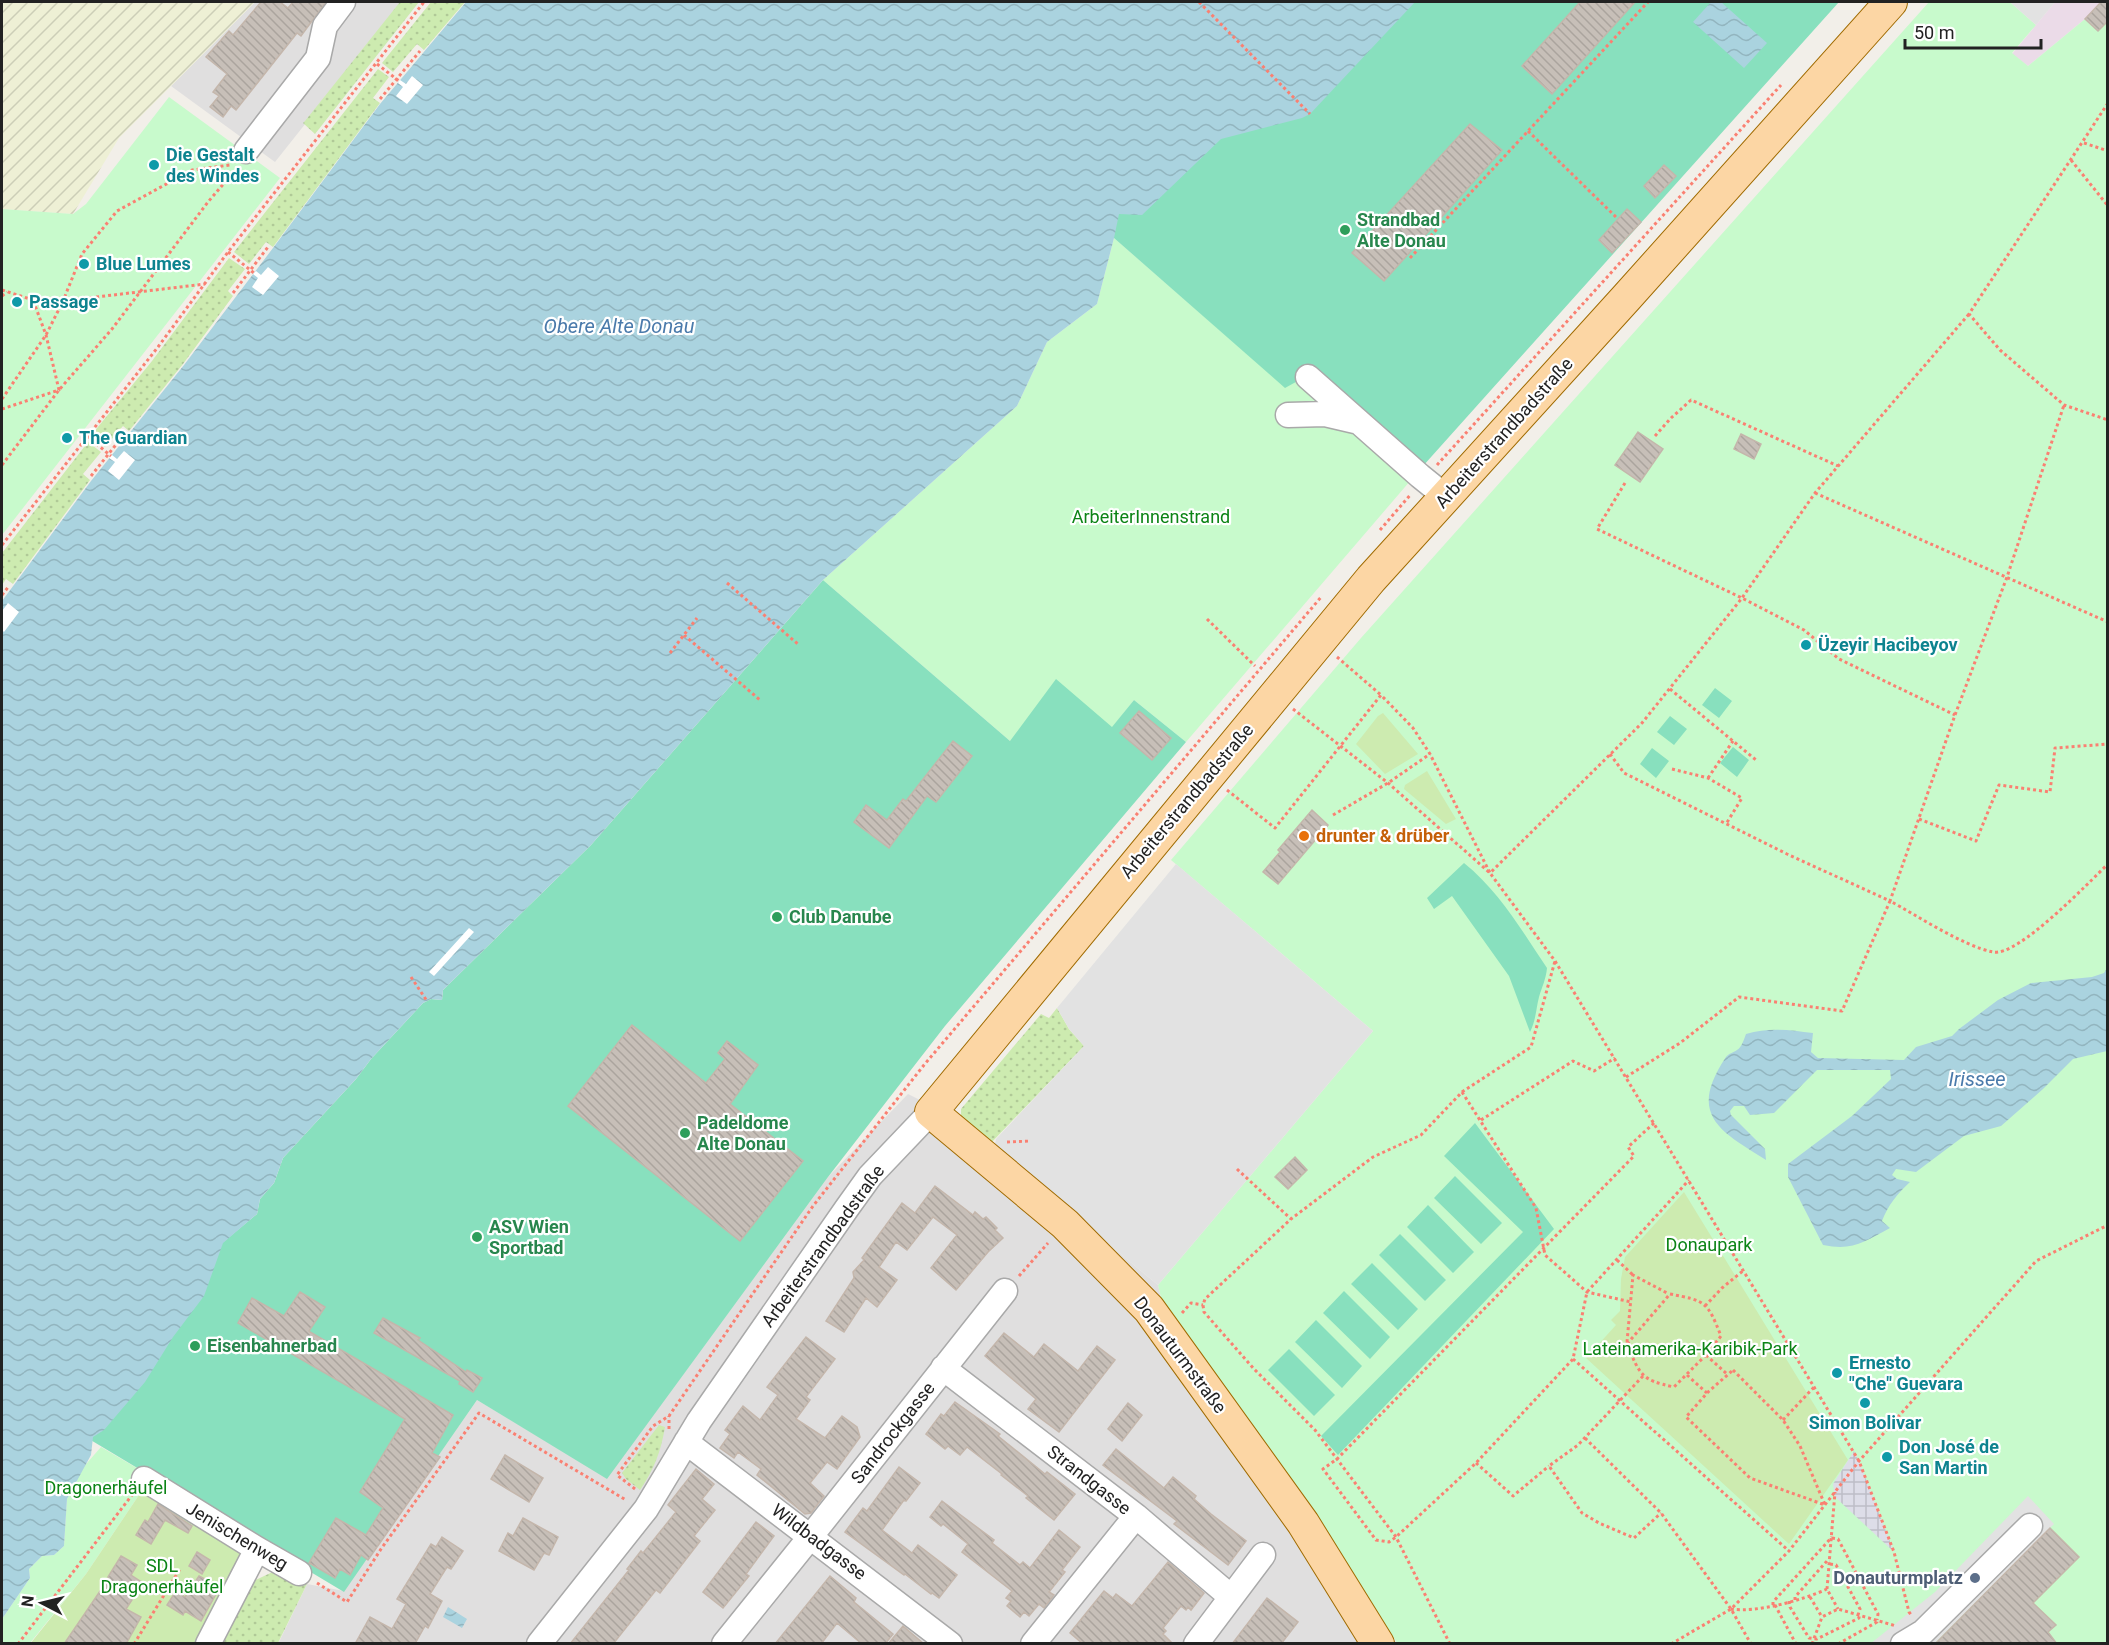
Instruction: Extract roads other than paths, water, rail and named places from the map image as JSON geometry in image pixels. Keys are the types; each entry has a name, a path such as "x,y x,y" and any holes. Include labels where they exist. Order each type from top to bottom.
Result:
{"main road":[{"name":"Arbeiterstrandbadstraße","path":"931,1112 1371,579 1890,2"},
{"name":"Donauturmstraße","path":"931,1112 1065,1224 1149,1309 1303,1523 1378,1644"}],"street":[{"path":"243,157 318,58 325,26 343,2"},
{"path":"1308,377 1446,497"},
{"path":"1288,414 1325,414 1358,421"},
{"name":"Arbeiterstrandbadstraße","path":"539,1644 646,1509 686,1442 821,1243 870,1176 931,1112"},
{"name":"Sandrockgasse","path":"724,1644 1005,1291"},
{"name":"Strandgasse","path":"943,1368 1136,1516 1231,1597"},
{"name":"Wildbadgasse","path":"686,1442 812,1536 950,1644"},
{"name":"Jenischenweg","path":"144,1479 299,1573"},
{"path":"1033,1644 1136,1516"},
{"path":"1906,1633 2030,1526"},
{"path":"208,1644 257,1549"},
{"path":"1197,1644 1263,1555"}],"water":[{"name":"Obere Alte Donau","path":"466,2 1415,2 1310,114 1221,139 1142,215 1119,214 1097,304 1047,342 1017,406 823,580 591,845 443,990 442,1000 431,999 423,1003 283,1158 274,1183 260,1199 257,1214 223,1243 204,1296 173,1337 145,1382 104,1430 93,1437 91,1455 67,1499 64,1546 54,1555 42,1556 29,1569 30,1578 2,1619 2,601 91,481 184,365 273,248 380,104"},
{"path":"1711,2 1721,2 1767,43 1744,68 1693,22"},
{"name":"Irissee","path":"2107,968 2107,1051 2073,1059 2001,1126 1964,1136 1916,1172 1896,1169 1892,1175 1897,1179 1910,1182 1901,1190 1884,1215 1882,1221 1890,1228 1858,1244 1842,1247 1823,1245 1788,1177 1788,1164 1852,1116 1891,1079 1890,1070 1817,1070 1774,1113 1750,1115 1744,1106 1734,1106 1730,1111 1731,1115 1765,1149 1766,1160 1723,1130 1714,1119 1709,1107 1709,1093 1715,1077 1726,1057 1743,1043 1746,1034 1771,1030 1813,1033 1811,1052 1818,1058 1904,1060 1916,1047 1952,1036 1998,1000 2031,983 2092,977 2104,973"},
{"path":"448,1607 467,1619 462,1628 443,1617"}],"place":[{"name":"Die Gestalt des Windes","path":"154,165"},
{"name":"Strandbad Alte Donau","path":"1345,230"},
{"name":"Blue Lumes","path":"84,264"},
{"name":"Passage","path":"17,302"},
{"name":"The Guardian","path":"67,438"},
{"name":"Üzeyir Hacibeyov","path":"1806,645"},
{"name":"drunter & drüber","path":"1304,836"},
{"name":"Club Danube","path":"777,917"},
{"name":"Padeldome Alte Donau","path":"685,1133"},
{"name":"ASV Wien Sportbad","path":"477,1237"},
{"name":"Eisenbahnerbad","path":"195,1346"},
{"name":"Ernesto \"Che\" Guevara","path":"1837,1373"},
{"name":"Simon Bolivar","path":"1865,1403"},
{"name":"Don José de San Martin","path":"1887,1457"},
{"name":"Donauturmplatz","path":"1975,1578"}],"park label":[{"name":"ArbeiterInnenstrand","path":"1151,517"},
{"name":"Donaupark","path":"1709,1245"},
{"name":"Lateinamerika-Karibik-Park","path":"1690,1349"},
{"name":"Dragonerhäufel","path":"106,1488"},
{"name":"SDL Dragonerhäufel","path":"162,1576"}]}
